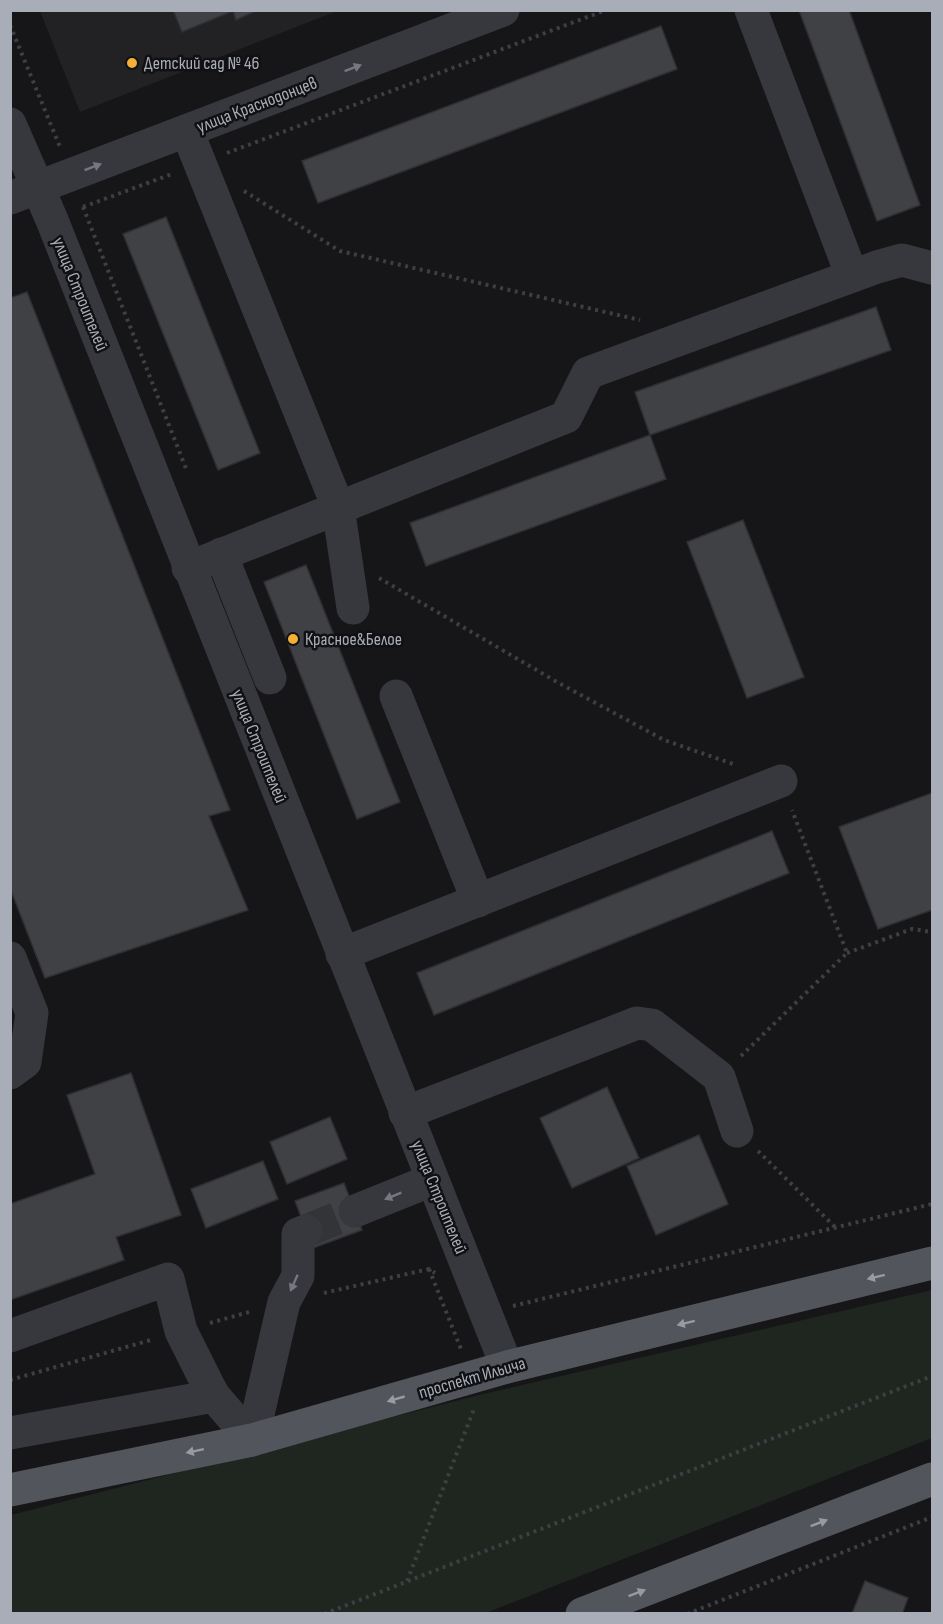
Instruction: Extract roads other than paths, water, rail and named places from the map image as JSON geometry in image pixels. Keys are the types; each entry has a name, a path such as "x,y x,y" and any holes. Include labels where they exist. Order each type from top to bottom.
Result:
{"main road":[{"name":"проспект Ильича","path":"10,1490 252,1440 507,1367 933,1263"},
{"path":"582,1614 933,1479"}],"street":[{"name":"улица Краснодонцев","path":"24,193 71,160 187,131 503,10"},
{"path":"751,10 852,276"},
{"name":"улица Строителей","path":"10,124 24,193 188,568 507,1367"},
{"path":"187,131 338,507 353,608"},
{"path":"188,568 566,417 588,373 852,276 902,260 931,271"},
{"path":"220,554 270,678"},
{"path":"396,696 478,901"},
{"path":"342,954 781,781"},
{"path":"10,958 32,1012 26,1062 10,1073"},
{"path":"405,1113 637,1023 652,1025 719,1077 737,1131"},
{"path":"355,1211 432,1180"},
{"path":"252,1440 284,1302 298,1276 298,1234 306,1231"},
{"path":"10,1336 168,1279 181,1331 214,1396 252,1440"},
{"path":"10,1433 214,1396"}],"tunnel":[{"path":"306,1231 355,1211"}],"place":[{"name":"Детский сад № 46","path":"132,63"},
{"name":"Красное&Белое","path":"293,639"}]}
